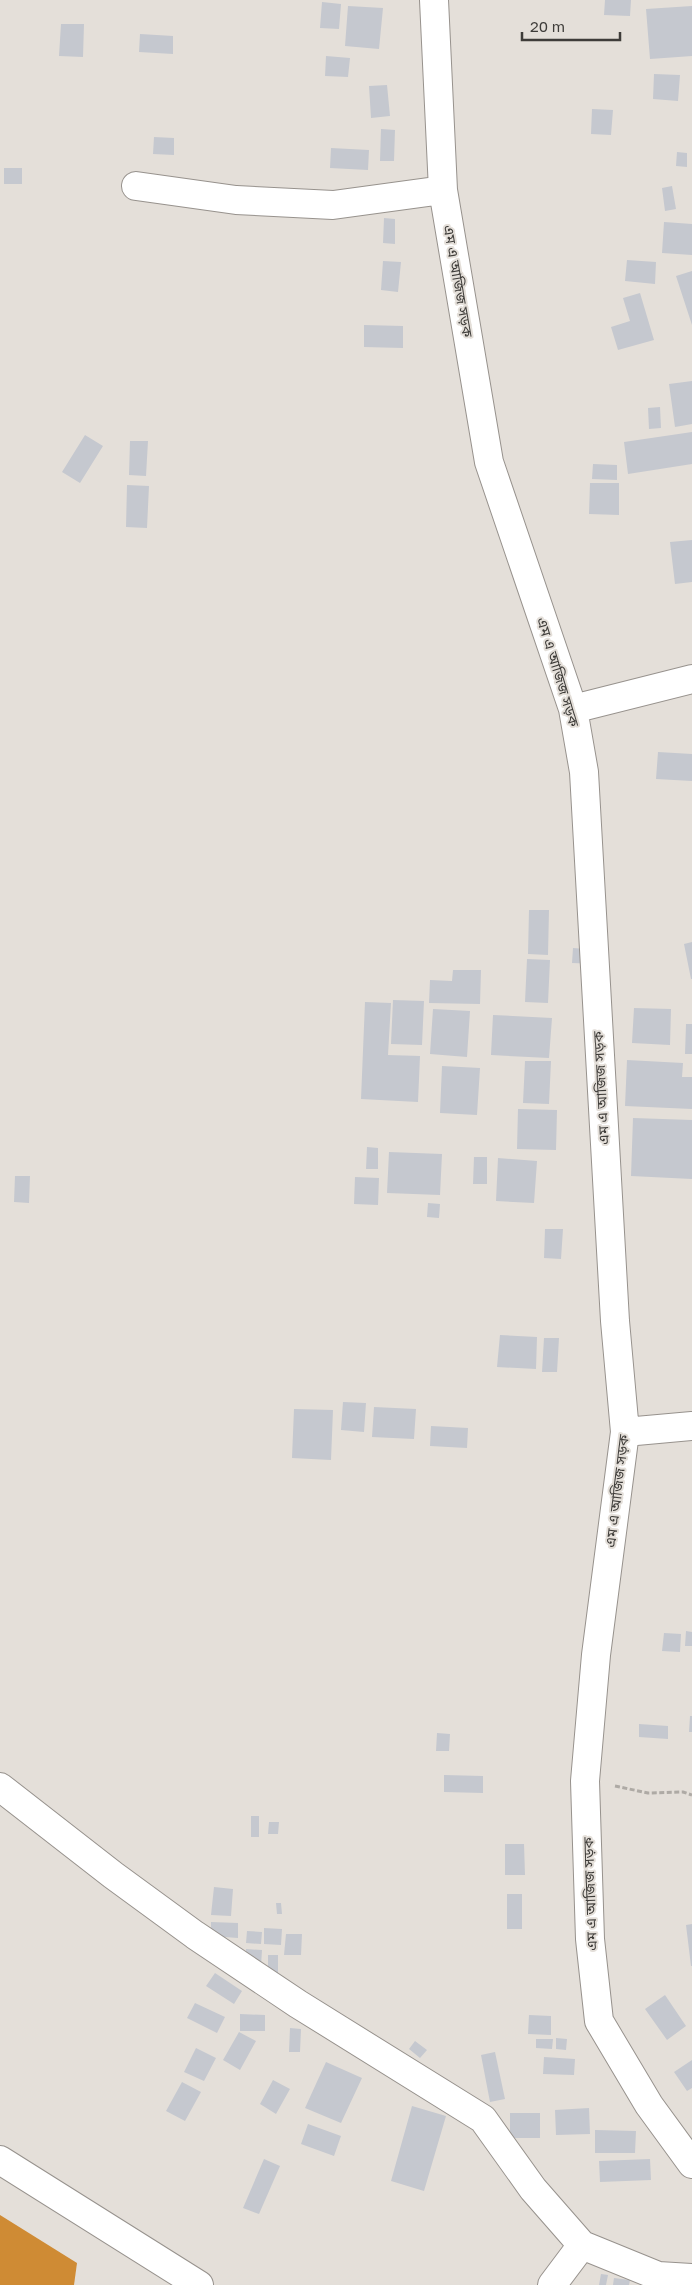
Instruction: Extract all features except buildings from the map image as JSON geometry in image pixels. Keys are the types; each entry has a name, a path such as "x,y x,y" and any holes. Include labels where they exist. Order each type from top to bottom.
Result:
{"street":[{"name":"এম এ আজিজ সড়ক","path":"434,0 443,190 489,462 573,709 584,772 615,1321 625,1432 596,1655 585,1781 590,1939 600,2021 649,2105 692,2164"},
{"path":"136,186 236,200 333,205 443,190"},
{"path":"573,709 692,679"},
{"path":"625,1432 692,1426"},
{"path":"0,1787 113,1875 195,1935 298,2004 483,2119 534,2189 582,2245 658,2276 692,2278"},
{"path":"0,2160 199,2285"},
{"path":"552,2285 582,2245"}],"path":[{"path":"585,1781 648,1793 683,1792 692,1795"}],"shaded area":[{"path":"0,2215 77,2263 74,2285 0,2285"}]}
